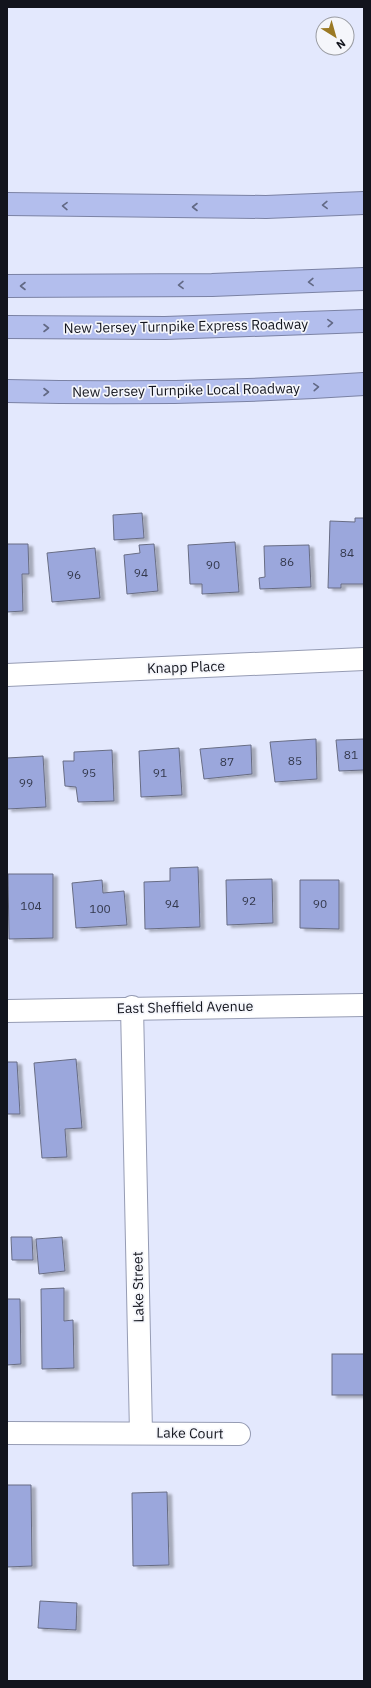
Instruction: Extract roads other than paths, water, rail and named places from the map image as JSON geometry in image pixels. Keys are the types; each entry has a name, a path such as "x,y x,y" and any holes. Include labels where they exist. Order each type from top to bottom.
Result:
{"highway":[{"path":"7,204 266,207 364,203"},
{"path":"7,286 212,285 364,279"},
{"name":"New Jersey Turnpike Express Roadway","path":"7,327 165,328 364,321"},
{"name":"New Jersey Turnpike Local Roadway","path":"7,391 172,392 276,390 364,384"}],"street":[{"name":"Knapp Place","path":"7,675 364,659"},
{"name":"East Sheffield Avenue","path":"7,1011 132,1007 364,1005"},
{"name":"Lake Street","path":"132,1007 141,1433"},
{"path":"7,1433 141,1433"},
{"name":"Lake Court","path":"141,1433 239,1434"}]}
